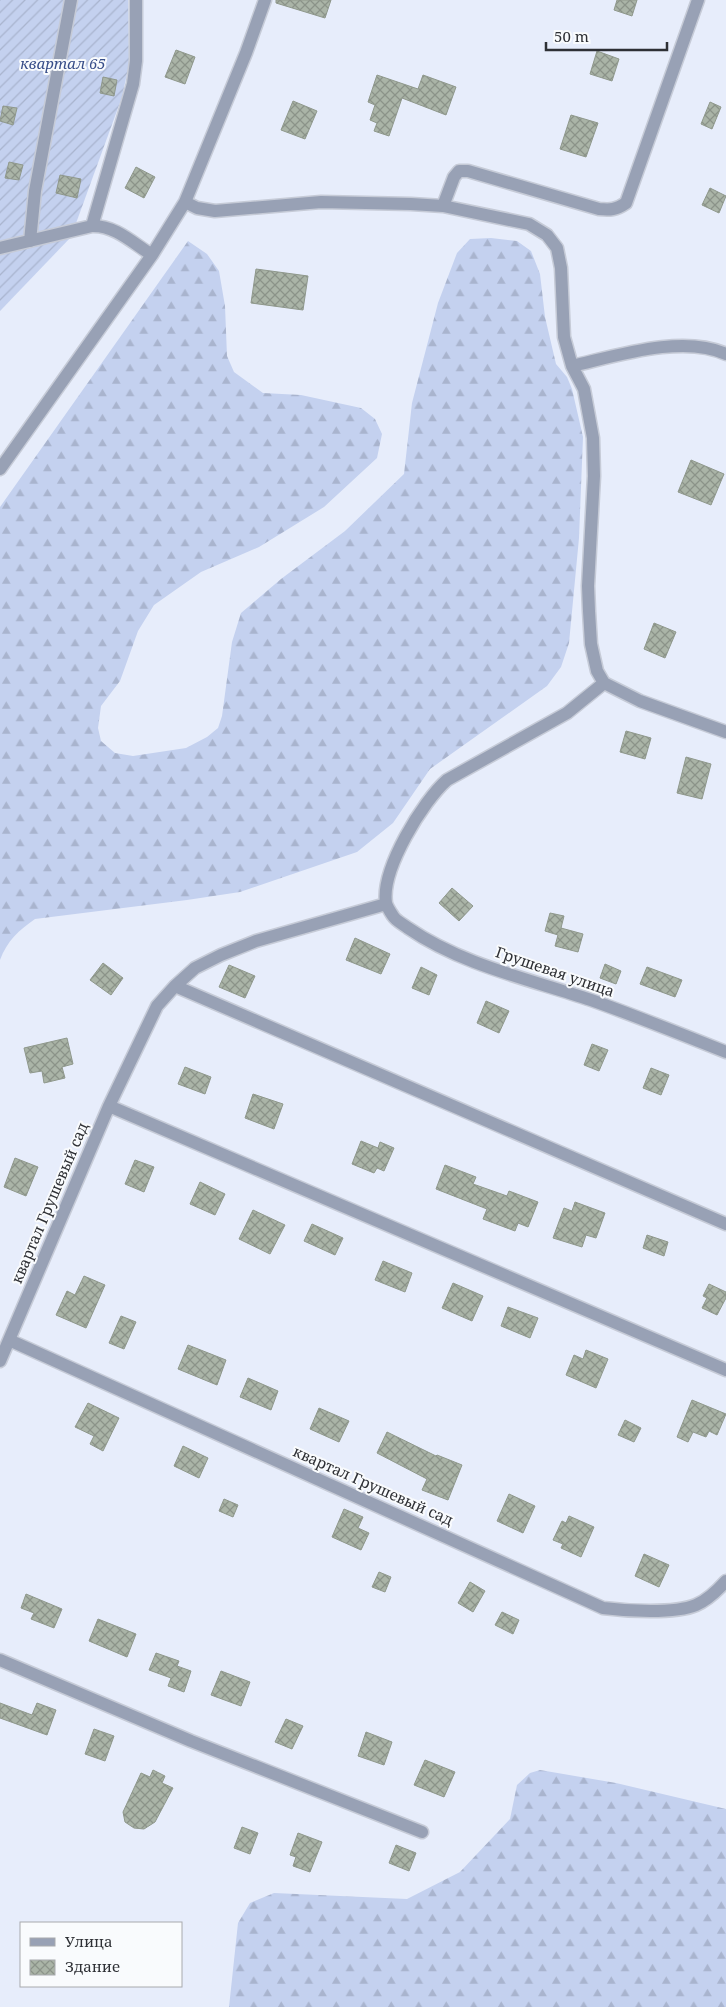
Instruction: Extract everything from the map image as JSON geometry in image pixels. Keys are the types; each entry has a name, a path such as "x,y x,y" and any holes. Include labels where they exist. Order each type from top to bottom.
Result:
{"street":[{"path":"30,241 35,191 71,0"},
{"path":"92,226 134,79 136,61 136,0"},
{"path":"0,469 152,256 185,202 246,53 265,0"},
{"path":"443,206 454,177 459,171 468,170 599,209 611,210 619,208 626,203 698,0"},
{"path":"185,202 197,208 215,210 321,202 443,206 529,224 547,235 557,248 561,268 564,337 572,366 584,390 592,438 594,476 588,586 590,644 597,672 604,682 640,701 726,732"},
{"path":"0,248 102,225 111,228 152,256"},
{"path":"572,366 651,349 681,346 704,347 726,354"},
{"path":"386,904 387,884 393,863 408,832 436,790 447,780 567,713 604,682"},
{"name":"квартал Грушевый сад","path":"0,1362 109,1106 157,1006 195,968 221,955 256,941 386,904"},
{"name":"Грушевая улица","path":"386,904 394,918 420,936 450,952 592,1001 726,1052"},
{"path":"175,986 726,1224"},
{"path":"109,1106 726,1370"},
{"name":"квартал Грушевый сад","path":"9,1340 603,1608 658,1611 694,1606 710,1597 726,1581"},
{"path":"0,1660 191,1741 422,1832"}],"green space":[{"name":"квартал 65","path":"0,0 128,0 129,64 122,97 71,237 0,311"},
{"path":"491,238 517,241 531,251 540,274 545,317 556,364 567,377 572,389 583,437 579,538 569,643 561,667 547,686 430,769 393,823 357,852 240,892 35,919 14,936 0,960 0,507 188,241 207,254 219,271 225,306 227,356 234,372 263,393 301,395 361,408 375,419 382,434 377,458 324,507 259,547 201,572 154,605 138,631 120,681 101,706 98,728 101,741 115,753 133,756 186,748 207,737 218,728 222,716 232,642 241,613 281,579 345,531 404,474 412,403 438,303 457,253 470,239"},
{"path":"540,1770 616,1783 726,1809 726,2007 229,2007 238,1923 250,1903 274,1893 407,1899 460,1872 510,1819 517,1785 530,1773"}],"building":[{"path":"276,0 331,0 325,18 276,3"},
{"path":"617,0 637,0 632,16 614,10"},
{"path":"176,50 195,57 185,84 165,77"},
{"path":"597,51 619,59 612,81 590,74"},
{"path":"377,75 418,89 423,75 456,87 446,115 402,98 389,136 374,131 377,123 370,120 375,105 368,102"},
{"path":"103,77 117,80 114,96 100,93"},
{"path":"293,101 317,111 305,139 281,130"},
{"path":"710,102 721,107 712,129 701,124"},
{"path":"3,106 17,108 13,125 0,121"},
{"path":"571,115 598,123 586,157 560,149"},
{"path":"9,162 23,165 19,180 5,178"},
{"path":"136,167 155,177 144,198 125,188"},
{"path":"60,175 81,179 77,198 56,193"},
{"path":"710,188 726,196 719,213 702,205"},
{"path":"256,269 308,276 303,310 251,303"},
{"path":"691,460 724,474 711,505 678,492"},
{"path":"654,623 676,632 665,658 644,649"},
{"path":"626,731 651,738 645,759 620,752"},
{"path":"686,757 711,764 702,799 677,793"},
{"path":"452,888 473,906 459,921 439,903"},
{"path":"550,913 564,916 561,928 583,934 578,952 555,946 558,935 545,931"},
{"path":"355,938 390,954 381,974 346,960"},
{"path":"103,963 123,978 111,995 90,980"},
{"path":"605,964 621,971 616,984 600,978"},
{"path":"229,965 255,976 245,998 219,987"},
{"path":"421,967 437,975 429,995 412,988"},
{"path":"647,967 682,980 675,997 640,984"},
{"path":"486,1001 509,1011 499,1033 477,1023"},
{"path":"67,1038 73,1064 62,1067 65,1078 44,1083 42,1071 30,1073 24,1048"},
{"path":"592,1044 608,1050 599,1071 584,1065"},
{"path":"185,1067 211,1077 205,1094 178,1084"},
{"path":"651,1068 669,1075 661,1095 643,1088"},
{"path":"253,1094 283,1104 274,1129 245,1118"},
{"path":"361,1141 378,1148 380,1142 394,1148 384,1171 377,1168 374,1173 352,1164"},
{"path":"15,1158 38,1167 26,1196 4,1187"},
{"path":"135,1160 154,1167 144,1192 125,1184"},
{"path":"445,1165 476,1177 473,1184 507,1196 509,1191 538,1202 528,1227 518,1223 515,1231 483,1219 487,1209 436,1189"},
{"path":"200,1182 225,1194 215,1215 190,1204"},
{"path":"575,1202 605,1213 596,1238 586,1235 582,1247 553,1238 564,1208 572,1211"},
{"path":"253,1210 285,1225 270,1254 239,1239"},
{"path":"312,1224 343,1238 335,1255 304,1241"},
{"path":"647,1235 668,1242 664,1256 643,1248"},
{"path":"383,1261 412,1273 405,1292 375,1280"},
{"path":"84,1276 105,1285 86,1328 56,1315 67,1291 75,1295"},
{"path":"453,1283 483,1296 472,1321 442,1308"},
{"path":"709,1284 726,1292 726,1298 717,1315 702,1308 707,1298 703,1296"},
{"path":"508,1307 538,1318 530,1338 501,1326"},
{"path":"121,1316 136,1322 124,1349 109,1343"},
{"path":"188,1345 226,1360 217,1385 178,1369"},
{"path":"586,1350 608,1359 596,1388 566,1375 574,1355 583,1359"},
{"path":"248,1378 278,1391 271,1410 240,1397"},
{"path":"692,1400 726,1414 717,1435 709,1431 706,1437 693,1432 688,1442 677,1437"},
{"path":"88,1403 119,1418 103,1451 90,1444 94,1436 75,1427"},
{"path":"319,1408 349,1421 339,1442 310,1429"},
{"path":"625,1420 641,1428 634,1442 618,1435"},
{"path":"387,1432 436,1456 462,1465 448,1500 422,1490 427,1479 377,1453"},
{"path":"183,1446 208,1458 199,1478 174,1466"},
{"path":"509,1494 535,1506 523,1533 497,1521"},
{"path":"224,1499 238,1505 233,1517 219,1511"},
{"path":"344,1509 363,1517 358,1528 369,1533 361,1550 332,1537"},
{"path":"569,1516 594,1527 581,1557 561,1548 563,1544 553,1540 562,1521 566,1523"},
{"path":"644,1554 669,1565 659,1587 635,1576"},
{"path":"379,1572 391,1577 385,1592 372,1587"},
{"path":"470,1582 485,1591 473,1612 458,1603"},
{"path":"26,1594 62,1609 54,1628 31,1619 34,1613 21,1608"},
{"path":"502,1612 519,1620 513,1634 495,1625"},
{"path":"98,1619 136,1634 127,1657 89,1641"},
{"path":"156,1653 179,1661 177,1666 191,1671 184,1692 168,1686 171,1678 149,1670"},
{"path":"221,1671 250,1682 241,1706 211,1695"},
{"path":"0,1703 32,1715 37,1703 56,1710 47,1735 0,1718"},
{"path":"286,1719 303,1726 292,1749 275,1742"},
{"path":"94,1729 114,1736 105,1761 85,1754"},
{"path":"366,1732 392,1742 384,1765 358,1756"},
{"path":"425,1760 455,1772 444,1797 414,1785"},
{"path":"153,1770 165,1776 162,1783 173,1788 155,1822 144,1829 134,1828 125,1822 123,1812 141,1773 150,1777"},
{"path":"242,1827 258,1833 250,1854 234,1848"},
{"path":"298,1833 322,1842 310,1872 293,1866 296,1857 290,1855"},
{"path":"396,1845 416,1853 409,1871 389,1863"}]}
